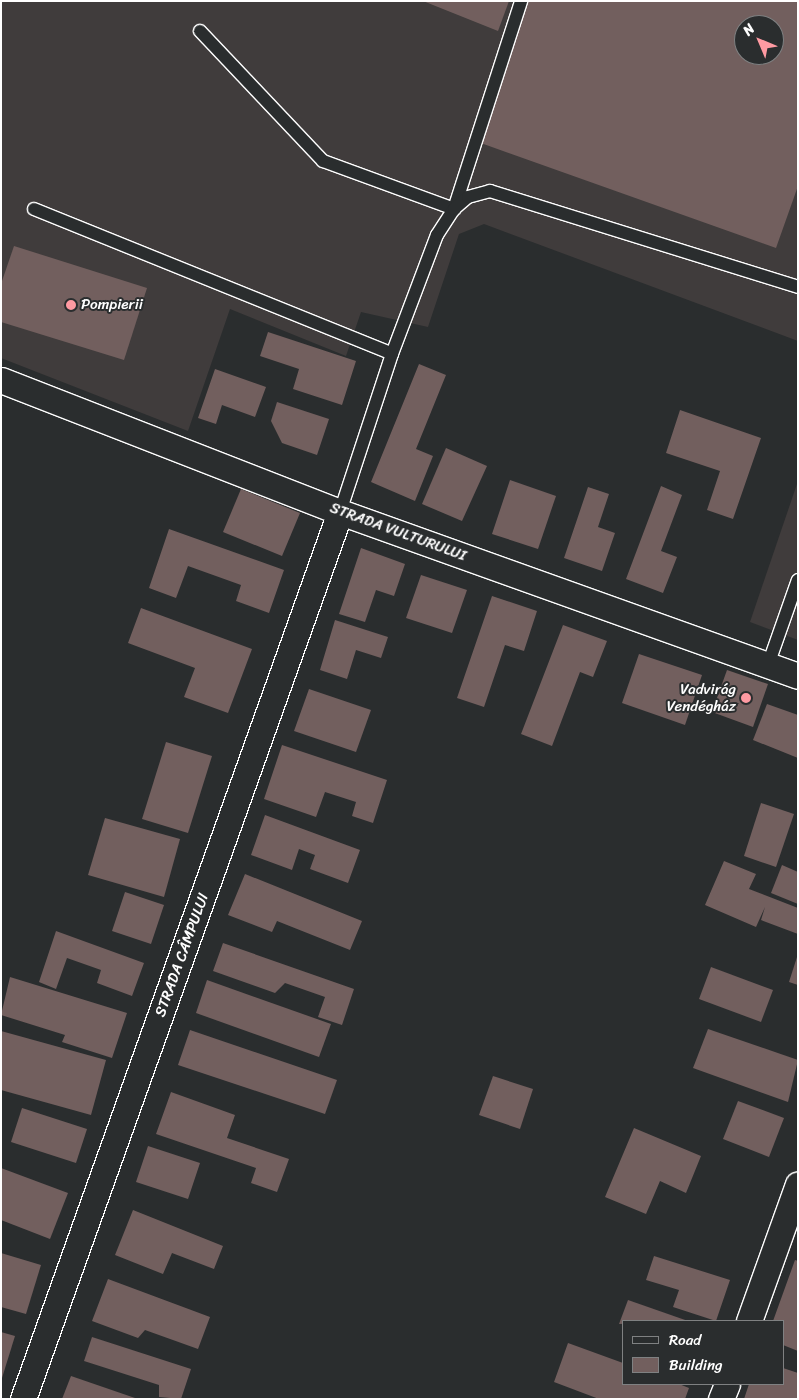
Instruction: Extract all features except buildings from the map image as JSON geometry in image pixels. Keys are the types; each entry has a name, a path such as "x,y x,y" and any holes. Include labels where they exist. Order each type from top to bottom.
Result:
{"street":[{"name":"STRADA VULTURULUI","path":"1,380 340,512 798,676"},
{"name":"STRADA CÂMPULUI","path":"24,1399 340,512"},
{"path":"749,1320 798,1184"},
{"path":"722,1399 727,1385"}],"lane":[{"path":"340,512 392,354 437,235 454,209 521,1"},
{"path":"200,31 323,161 454,209"},
{"path":"454,209 468,197 490,190 798,287"},
{"path":"34,209 392,354"},
{"path":"768,665 798,580"}],"shaded area":[{"path":"1,1 798,1 798,341 484,224 459,234 428,327 361,312 346,356 230,309 188,431 1,358"},
{"path":"798,481 798,640 750,622"}],"place":[{"name":"Pompierii","path":"71,305"},
{"name":"Vadvirág Vendégház","path":"746,698"}]}
